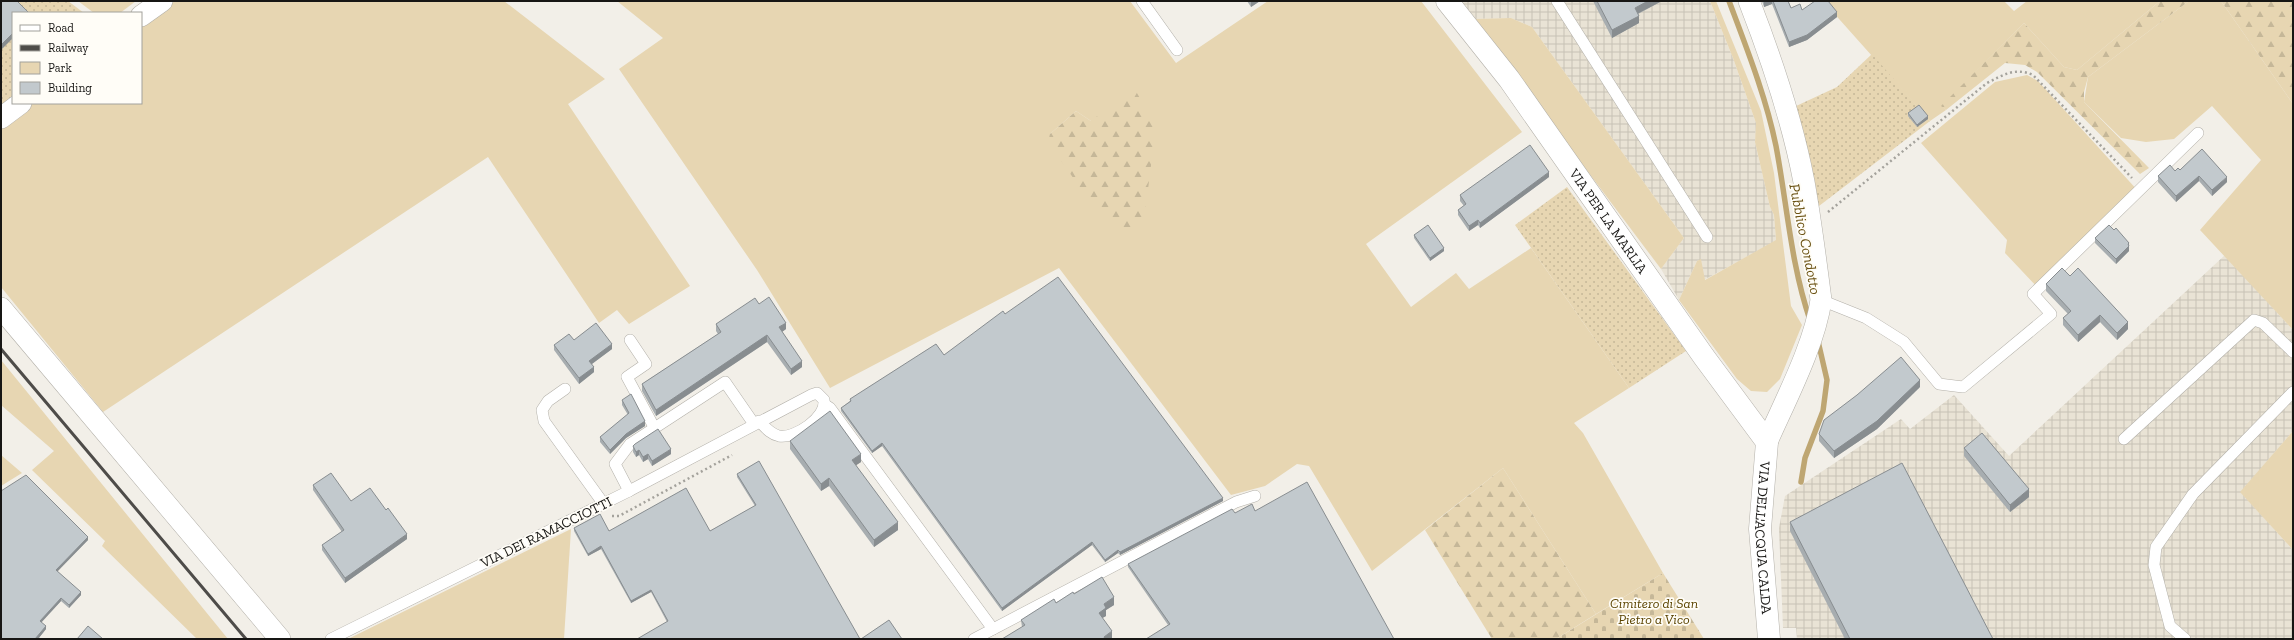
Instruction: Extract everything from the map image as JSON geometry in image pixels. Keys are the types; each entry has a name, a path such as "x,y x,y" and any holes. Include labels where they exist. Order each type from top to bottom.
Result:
{"street":[{"path":"142,15 162,1"},
{"name":"VIA PER LA MARLIA","path":"1447,1 1509,79 1704,357 1768,442"},
{"name":"VIA DELL'ACQUA CALDA","path":"1749,1 1776,72 1790,121 1804,182 1811,226 1820,308 1809,344 1768,442 1760,529 1769,639"},
{"path":"1,118 20,104"},
{"path":"1,308 280,639"}],"lane":[{"path":"1142,1 1177,50"},
{"path":"1557,1 1708,237"},
{"path":"1820,308 1866,318 1904,342 1939,384 1963,387 2051,314 2033,294 2198,133"},
{"path":"2124,438 2254,320 2264,323 2293,352"},
{"path":"630,340 646,364 627,377 654,427"},
{"path":"629,491 615,464 630,444 725,382 756,422 769,432 780,436 791,435 812,422 824,404 830,408 993,629"},
{"path":"565,389 548,401 542,410 544,422 603,503"},
{"path":"2184,639 2170,626 2154,565 2156,547 2193,494 2293,392"},
{"name":"VIA DEI RAMACCIOTTI","path":"330,639 629,491 756,422 811,395 818,393 821,395 824,404"},
{"path":"974,639 1124,559 1236,502 1255,496"}],"path":[{"path":"1811,226 1987,83 2011,72 2023,70 2033,75 2142,188"}],"shaded area":[{"path":"1459,1 1710,1 1733,58 1756,123 1755,142 1770,207 1774,215 1776,241 1704,280 1701,260 1697,261 1679,300 1661,269 1684,238 1532,27 1511,18 1473,19"},
{"path":"2225,255 2293,330 2293,431 2241,492 2293,550 2293,639 1797,639 1796,628 1783,628 1779,528 1785,496 1901,419 1910,429 1954,395 2009,456"}],"green space":[{"path":"1,1 68,1 83,12 12,12 12,98 1,106"},
{"path":"78,1 136,1 121,12 93,12"},
{"path":"172,1 504,1 605,79 568,104 690,286 629,324 617,310 599,323 488,157 103,412 1,287 1,127 32,104 142,104 142,23"},
{"path":"617,1 1130,1 1176,63 1268,1 1421,1 1522,132 1366,244 1411,307 1456,273 1469,289 1531,248 1629,388 1574,423 1583,433 1663,573 1596,614 1503,468 1372,571 1309,466 1297,464 1265,486 1231,495 1059,268 830,388 757,270 619,69 663,38","holes":["1076,111 1091,121 1050,134"]},
{"path":"1710,1 1716,1 1761,111 1774,173 1791,306 1802,325 1780,379 1767,392 1751,391 1737,379 1679,300 1697,261 1701,259 1705,280 1776,240 1774,215 1770,207 1755,142 1756,123 1733,58"},
{"path":"1823,1 2004,1 2014,11 2027,1 2160,1 2077,70 2064,67 2024,23 1942,106 1946,110 1930,121"},
{"path":"2160,1 2189,1 2088,77 2084,92 2084,102 2149,168 2140,174 2037,72 2025,65 2005,63 1946,110 1941,106 2024,23 2064,67 2077,70"},
{"path":"2189,1 2221,1 2293,104 2293,330 2200,230 2261,160 2212,106 2174,139 2146,142 2121,138 2084,102 2088,77"},
{"path":"2221,1 2293,1 2293,104"},
{"path":"1511,18 1532,27 1684,238 1661,269 1473,19"},
{"path":"1872,54 1930,121 1819,206 1794,107 1837,87"},
{"path":"2027,75 2038,81 2139,192 2039,289 2005,253 2007,240 1921,143 1995,82"},
{"path":"1134,88 1156,126 1144,221 1132,233 1102,219 1048,142 1050,134 1076,111 1091,121"},
{"path":"1567,187 1686,351 1629,388 1515,225"},
{"path":"1,360 228,639 197,639 102,546 105,541 32,470 54,451 1,405"},
{"path":"2293,431 2293,550 2240,492"},
{"path":"1,455 22,473 1,486"},
{"path":"1503,468 1596,614 1556,639 1492,639 1425,530"},
{"path":"571,529 564,639 348,639"},
{"name":"Cimitero di San Pietro a Vico","path":"1663,573 1704,639 1556,639"}],"building":[{"path":"1,1 17,1 28,12 12,12 12,34 1,45"},
{"path":"1597,1 1648,1 1635,8 1639,16 1612,30"},
{"path":"1773,1 1788,1 1791,8 1800,4 1802,10 1815,1 1828,1 1837,12 1807,35 1789,42"},
{"path":"1919,105 1928,116 1917,125 1908,113"},
{"path":"1530,145 1549,172 1480,223 1478,220 1469,226 1458,210 1466,204 1460,195"},
{"path":"2202,149 2227,177 2212,190 2199,176 2176,196 2158,176 2170,165 2175,171 2178,168 2180,170"},
{"path":"1428,225 1444,248 1430,258 1414,235"},
{"path":"2109,225 2114,230 2116,228 2129,243 2129,246 2116,259 2095,238"},
{"path":"2062,268 2070,276 2078,268 2128,322 2117,333 2100,315 2078,335 2063,318 2071,311 2046,284"},
{"path":"1058,277 1223,498 1120,552 1118,550 1105,560 1092,542 1002,608 882,443 872,451 841,408 851,401 850,399 936,344 944,355 1003,311 1005,314"},
{"path":"769,297 786,323 779,327 802,361 791,369 767,335 656,410 642,384 721,332 716,324 755,298 759,304"},
{"path":"596,323 612,344 589,361 594,367 579,378 554,345 569,334 574,340"},
{"path":"1901,357 1920,380 1877,421 1834,451 1819,434 1824,420 1857,395"},
{"path":"631,394 645,421 626,434 610,450 600,437 629,413 622,400"},
{"path":"830,411 861,454 852,460 898,522 874,540 829,478 821,484 790,441"},
{"path":"658,429 671,449 652,461 648,454 643,457 639,450 636,452 633,446"},
{"path":"1982,433 2029,489 2010,505 1964,448"},
{"path":"759,461 860,639 637,639 668,621 651,590 631,601 601,546 588,554 574,528 600,514 609,531 686,488 710,531 756,505 737,474"},
{"path":"1902,463 1993,639 1850,639 1790,522"},
{"path":"331,473 351,501 370,488 386,510 388,508 407,534 345,578 322,545 344,530 313,485"},
{"path":"26,475 88,537 56,570 81,592 69,605 61,598 40,621 46,626 35,639 1,639 1,491"},
{"path":"1307,482 1394,639 1146,639 1170,624 1128,564 1232,509 1235,513 1252,504 1255,511"},
{"path":"1102,577 1114,597 1104,604 1106,608 1099,613 1112,631 1104,637 1105,639 1002,639 1025,625 1021,620 1054,599 1056,603 1073,592 1074,594"},
{"path":"889,620 902,639 861,639"},
{"path":"88,626 103,639 77,639"}],"waterway":[{"name":"Pubblico Condotto","path":"1729,1 1756,73 1772,128 1798,278 1810,320"},
{"name":"Pubblico Condotto","path":"1801,482 1805,458 1823,411 1827,380 1818,341"}],"railway":[{"path":"1,349 246,639"}]}
